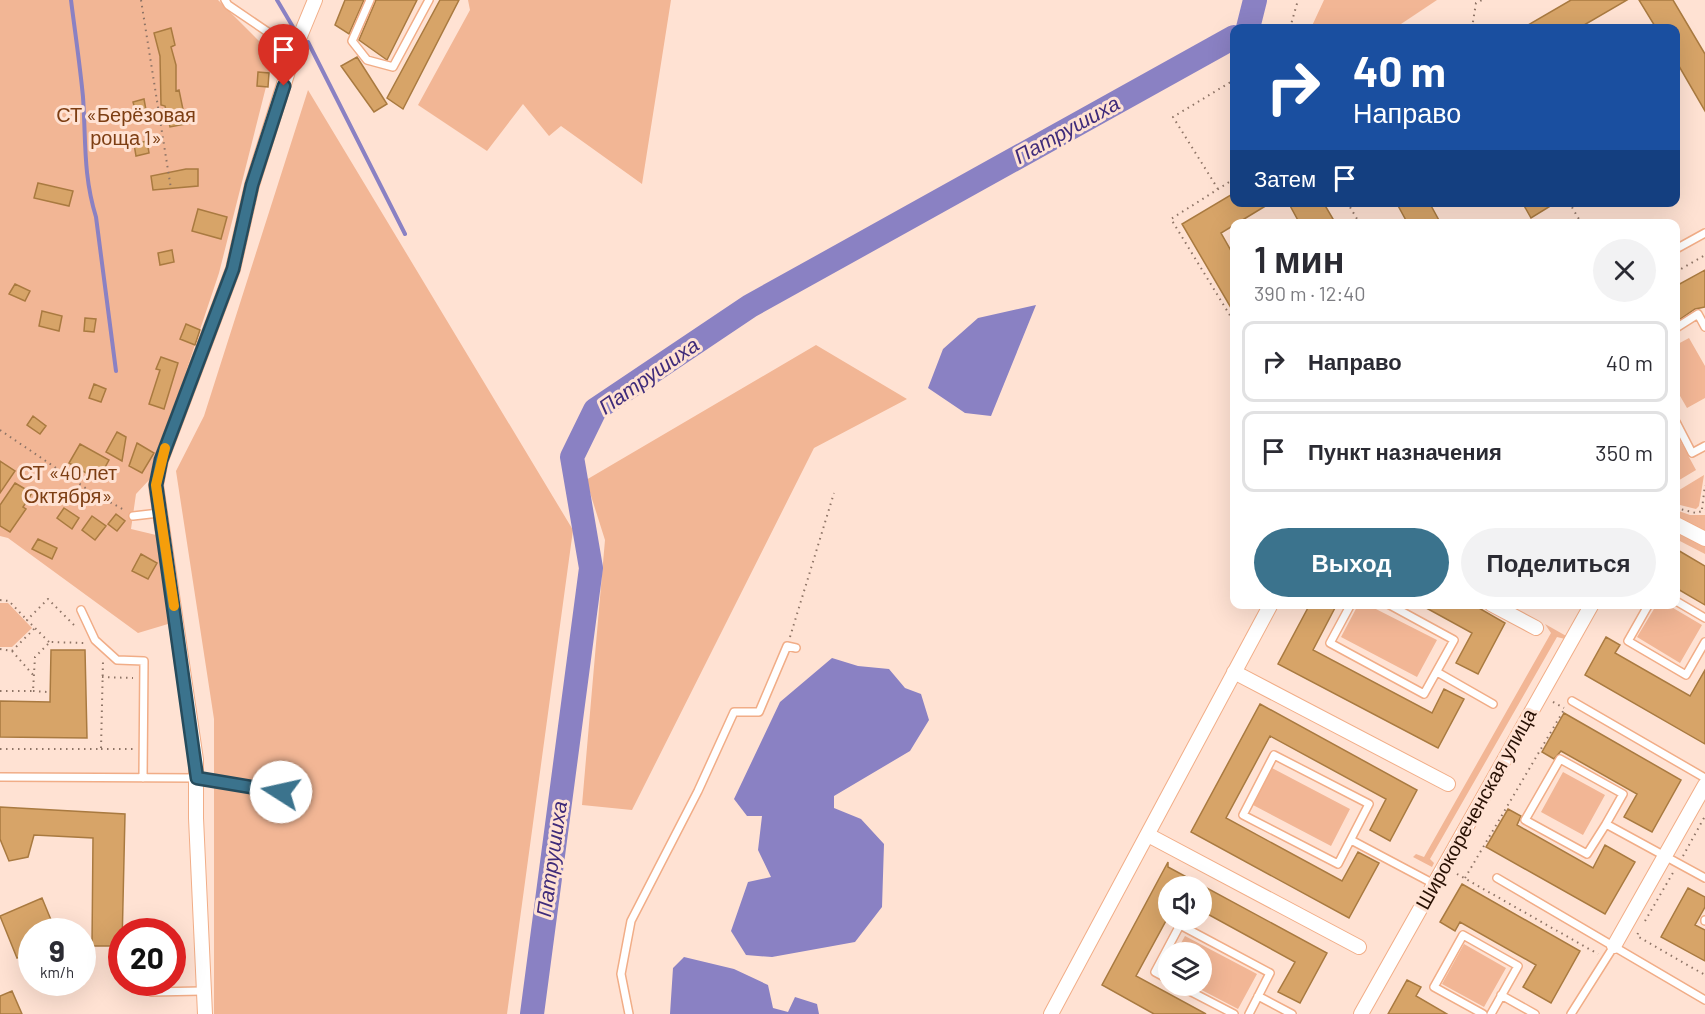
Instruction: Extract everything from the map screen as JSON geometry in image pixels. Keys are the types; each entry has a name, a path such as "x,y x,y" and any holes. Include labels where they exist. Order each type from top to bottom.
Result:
{"street":[{"path":"205,1014 202,991 197,778 156,485 161,460 233,269 252,185 296,46 315,0"},
{"path":"1680,526 1705,539"},
{"path":"1058,1012 1268,609"},
{"path":"1500,609 1536,628"},
{"name":"Широкореченская улица","path":"1362,1014 1589,609"},
{"path":"1234,672 1448,784"},
{"path":"1610,943 1666,856 1705,785"},
{"path":"1149,835 1359,947"}],"lane":[{"path":"225,0 281,41 296,46"},
{"path":"370,0 352,42 367,60 393,67 429,0"},
{"path":"1680,247 1705,233"},
{"path":"1680,325 1698,314 1705,327"},
{"path":"1680,430 1692,453 1705,446"},
{"path":"134,516 159,513"},
{"path":"1680,603 1705,618"},
{"path":"1349,609 1330,644 1424,694 1454,640 1397,609"},
{"path":"1646,609 1628,641 1686,675 1702,652 1705,642"},
{"path":"81,610 96,640 117,660 144,661 143,778"},
{"path":"628,1014 621,974 631,921 698,791 734,712 759,712 787,646 796,648"},
{"path":"1437,672 1493,704"},
{"path":"1572,701 1705,778"},
{"path":"1274,755 1369,804 1351,840 1338,864 1242,815 1274,755"},
{"path":"1560,759 1623,794 1606,824 1587,855 1525,820 1560,759"},
{"path":"0,777 197,778 281,792"},
{"path":"1606,824 1705,878"},
{"path":"1351,840 1434,884"},
{"path":"1497,878 1705,1000"},
{"path":"1171,942 1180,925 1212,942"},
{"path":"1483,1014 1434,987 1462,935 1518,966 1491,1014"},
{"path":"1212,942 1270,973 1249,1014"},
{"path":"1571,1014 1610,943"},
{"path":"186,991 202,991"},
{"path":"1501,995 1535,1014"},
{"path":"1199,996 1234,1014"},
{"path":"1258,996 1292,1014"}],"path":[{"path":"141,0 171,189"},
{"path":"1291,24 1298,0"},
{"path":"1473,24 1476,3 1482,0"},
{"path":"1218,189 1173,117 1230,82"},
{"path":"1230,182 1171,219 1230,315"},
{"path":"1680,270 1705,255"},
{"path":"0,430 90,491 134,516"},
{"path":"1680,509 1696,513 1704,510 1705,486"},
{"path":"787,646 834,493"},
{"path":"0,600 9,601 27,620 50,642 92,643 48,599 27,620"},
{"path":"12,651 35,628"},
{"path":"33,691 35,657 50,642"},
{"path":"0,649 12,651 34,676"},
{"path":"101,749 103,654"},
{"path":"102,677 144,678"},
{"path":"0,691 48,692"},
{"path":"0,749 143,749"},
{"path":"1705,816 1636,936 1705,975"},
{"path":"1465,878 1598,954 1610,943"}],"green space":[{"name":"СТ «Берёзовая роща 1»","path":"0,0 218,0 266,48 270,71 219,273 150,479 136,494 131,529 156,535 168,624 138,633 8,538 0,536"},
{"path":"468,0 671,0 642,184 561,126 549,136 523,104 487,151 418,105 470,10"},
{"path":"1324,0 1437,0 1401,24 1313,24"},
{"path":"308,90 573,530 507,1014 214,1014 214,719 176,471 204,416"},
{"path":"1689,338 1705,366 1705,398 1687,408 1680,396 1680,343"},
{"path":"816,345 907,399 814,448 632,810 582,805 605,540 586,480"},
{"path":"1680,441 1696,470 1680,480"},
{"path":"1704,475 1699,506 1696,509 1680,505 1680,490"},
{"path":"1680,511 1690,515 1705,515 1705,532 1680,518"},
{"path":"1680,533 1705,547 1705,554 1680,541"},
{"path":"0,603 8,603 32,628 12,647 0,647"},
{"path":"1356,609 1376,609 1437,640 1417,677 1341,637"},
{"path":"1654,609 1675,609 1702,625 1680,663 1637,637"},
{"path":"1545,624 1568,637 1565,639 1557,637 1430,859 1434,863 1432,867 1413,857 1416,854 1424,857 1551,633"},
{"path":"1272,768 1350,809 1331,846 1253,805"},
{"path":"1563,772 1605,795 1583,835 1541,812"},
{"path":"1185,936 1196,942 1182,942"},
{"path":"1464,944 1506,968 1484,1007 1442,984"},
{"path":"1212,950 1257,974 1238,1009 1212,995"}],"shaded area":[{"path":"1036,305 991,416 965,413 928,388 943,349 978,318"},
{"path":"832,658 858,666 889,669 905,688 921,694 929,720 910,751 834,796 834,808 861,819 884,844 882,907 855,942 772,957 746,955 731,931 748,882 771,877 758,850 762,816 747,816 734,799 780,702"},
{"path":"684,957 734,969 768,985 773,1008 788,1012 795,997 817,1004 819,1014 670,1014 673,968"}],"building":[{"path":"345,0 364,0 349,34 335,25"},
{"path":"376,0 417,0 387,60 359,40"},
{"path":"440,0 459,0 403,109 387,98"},
{"path":"1571,0 1627,0 1586,24 1530,24"},
{"path":"1639,0 1673,0 1705,54 1705,111 1680,68 1680,24 1654,24"},
{"path":"171,28 175,45 171,47 176,65 176,91 179,90 186,124 170,127 165,106 161,105 160,56 154,33"},
{"path":"357,57 387,104 374,112 341,66"},
{"path":"258,72 269,73 268,87 257,86"},
{"path":"144,99 146,110 136,113 133,102"},
{"path":"147,141 149,153 136,156 134,144"},
{"path":"198,169 198,186 153,190 151,176"},
{"path":"38,183 73,191 69,206 34,198"},
{"path":"1230,195 1230,207 1264,207 1244,219 1230,219 1230,228 1221,233 1230,249 1230,306 1182,224"},
{"path":"1291,207 1326,207 1333,219 1297,219"},
{"path":"1399,207 1432,207 1438,219 1405,219"},
{"path":"1525,207 1549,207 1531,218"},
{"path":"198,209 227,217 221,239 192,231"},
{"path":"172,250 174,262 160,265 158,253"},
{"path":"1705,270 1705,307 1695,309 1680,319 1680,284"},
{"path":"15,284 30,291 25,301 9,294"},
{"path":"42,311 62,316 59,331 39,326"},
{"path":"85,318 96,319 94,332 84,331"},
{"path":"186,324 200,330 195,345 180,339"},
{"path":"161,357 178,363 164,409 149,404 160,370 156,369"},
{"path":"94,384 106,389 101,402 89,398"},
{"path":"33,416 46,426 40,434 27,425"},
{"path":"117,432 126,437 122,461 106,452"},
{"path":"137,443 154,453 142,473 129,466"},
{"path":"80,444 109,460 98,480 69,463"},
{"path":"0,461 15,471 0,493"},
{"path":"15,483 32,493 23,507 26,509 10,532 0,526 0,505"},
{"path":"64,508 79,518 72,529 57,518"},
{"path":"116,514 125,521 117,531 108,524"},
{"path":"92,516 106,526 95,540 82,530"},
{"path":"38,539 57,548 52,559 32,549"},
{"path":"1680,551 1705,566 1705,605 1680,590"},
{"path":"141,554 157,563 148,579 132,571"},
{"path":"1307,609 1334,609 1313,650 1432,713 1444,689 1464,699 1438,748 1278,664"},
{"path":"1428,609 1481,609 1505,623 1478,674 1456,663 1472,633"},
{"path":"1606,637 1620,645 1615,653 1690,696 1705,670 1705,744 1585,675"},
{"path":"51,650 85,650 87,738 0,737 0,701 50,702"},
{"path":"1260,704 1417,790 1390,841 1370,830 1386,799 1270,736 1226,818 1342,881 1358,852 1379,863 1349,918 1191,832"},
{"path":"1564,713 1681,780 1652,832 1624,817 1637,794 1561,751 1554,759 1542,752"},
{"path":"0,807 125,814 123,918 108,918 108,946 96,946 96,918 92,918 93,838 34,835 28,857 9,861 0,839"},
{"path":"1508,809 1521,816 1517,825 1593,868 1605,845 1635,862 1605,914 1486,847"},
{"path":"1168,862 1168,867 1185,876 1160,876"},
{"path":"1158,881 1158,930 1161,930 1136,976 1158,988 1158,996 1173,996 1206,1014 1154,1014 1102,985"},
{"path":"1462,884 1580,951 1551,1003 1523,987 1536,965 1460,922 1455,931 1440,922"},
{"path":"1688,888 1705,897 1705,907 1695,925 1705,930 1705,961 1661,937"},
{"path":"1212,891 1327,953 1300,1003 1278,992 1295,962 1212,916"},
{"path":"42,898 50,918 18,918 17,958 0,916"},
{"path":"1407,980 1421,987 1416,996 1447,1014 1388,1014"},
{"path":"12,991 22,1014 0,1014 0,996"}],"waterway":[{"path":"71,0 83,97 87,172 96,217 116,371"},
{"path":"277,0 293,27"},
{"name":"Патрушиха","path":"1249,24 1255,0"},
{"name":"Патрушиха","path":"532,1014 591,568 572,457 595,410 750,306 1230,39"},
{"path":"308,42 405,234"}],"slow traffic":[{"path":"165,448 156,485 174,606"}],"route":[{"path":"281,792 197,778 156,485 161,460 233,269 252,185 284,86"}],"park label":[{"name":"СТ «40 лет Октября»","path":"68,484"}]}
